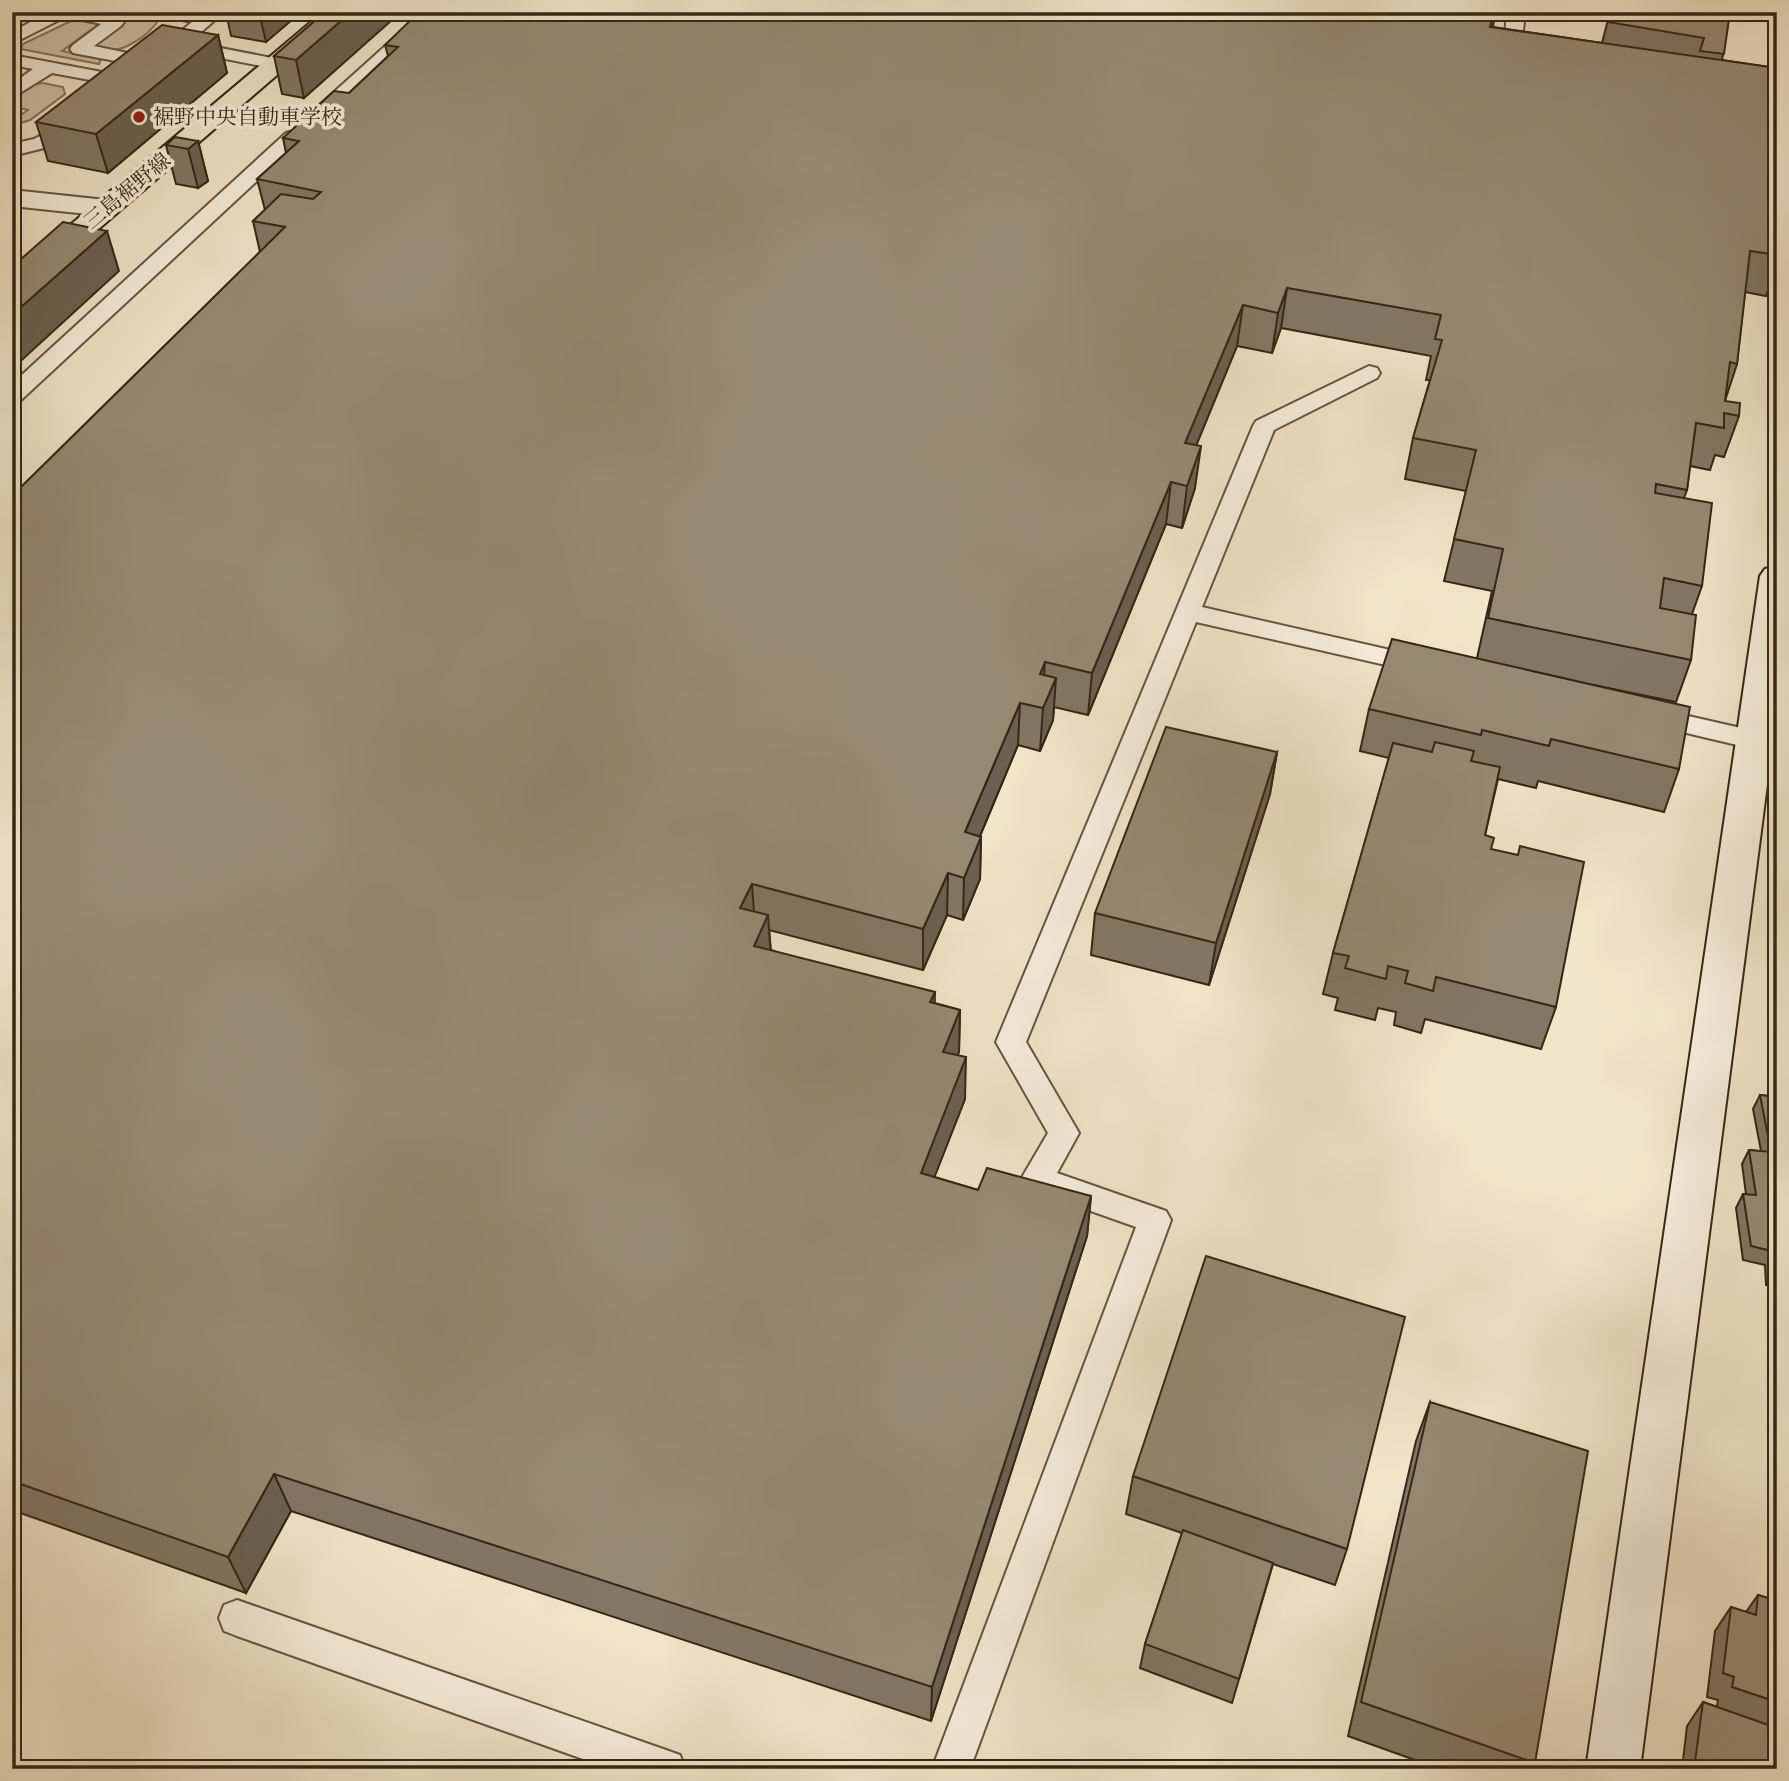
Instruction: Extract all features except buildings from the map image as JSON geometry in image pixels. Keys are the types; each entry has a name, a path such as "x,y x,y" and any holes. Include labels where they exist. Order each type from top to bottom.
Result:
{"main road":[{"name":"三島裾野線","path":"12,289 338,12"}],"street":[{"path":"12,198 106,208"},
{"path":"1613,1769 1777,576"}],"lane":[{"path":"167,12 212,16"},
{"path":"320,115 433,12"},
{"path":"1509,12 1515,22 1514,49"},
{"path":"12,39 57,13 115,22 79,49 152,63"},
{"path":"108,98 212,16"},
{"path":"176,44 277,64"},
{"path":"12,60 128,82"},
{"path":"12,93 48,67"},
{"path":"12,150 41,143 88,114"},
{"path":"12,396 293,137"},
{"path":"951,1769 1154,1220 1037,1179 1064,1133 1012,1042 1264,426 1369,373"},
{"path":"1188,612 1444,670"},
{"path":"1619,709 1754,740"},
{"path":"236,1618 666,1769"}],"shaded area":[{"path":"98,12 134,12 161,17 140,39 111,50 93,45 128,19"},
{"path":"73,20 99,24 62,51 101,59 99,64 21,49 23,44"},
{"path":"43,83 63,87 65,94 30,120 12,126 12,116 18,117 28,110 12,106 12,99 31,85"}],"place":[{"name":"裾野中央自動車学校","path":"139,117"}]}
